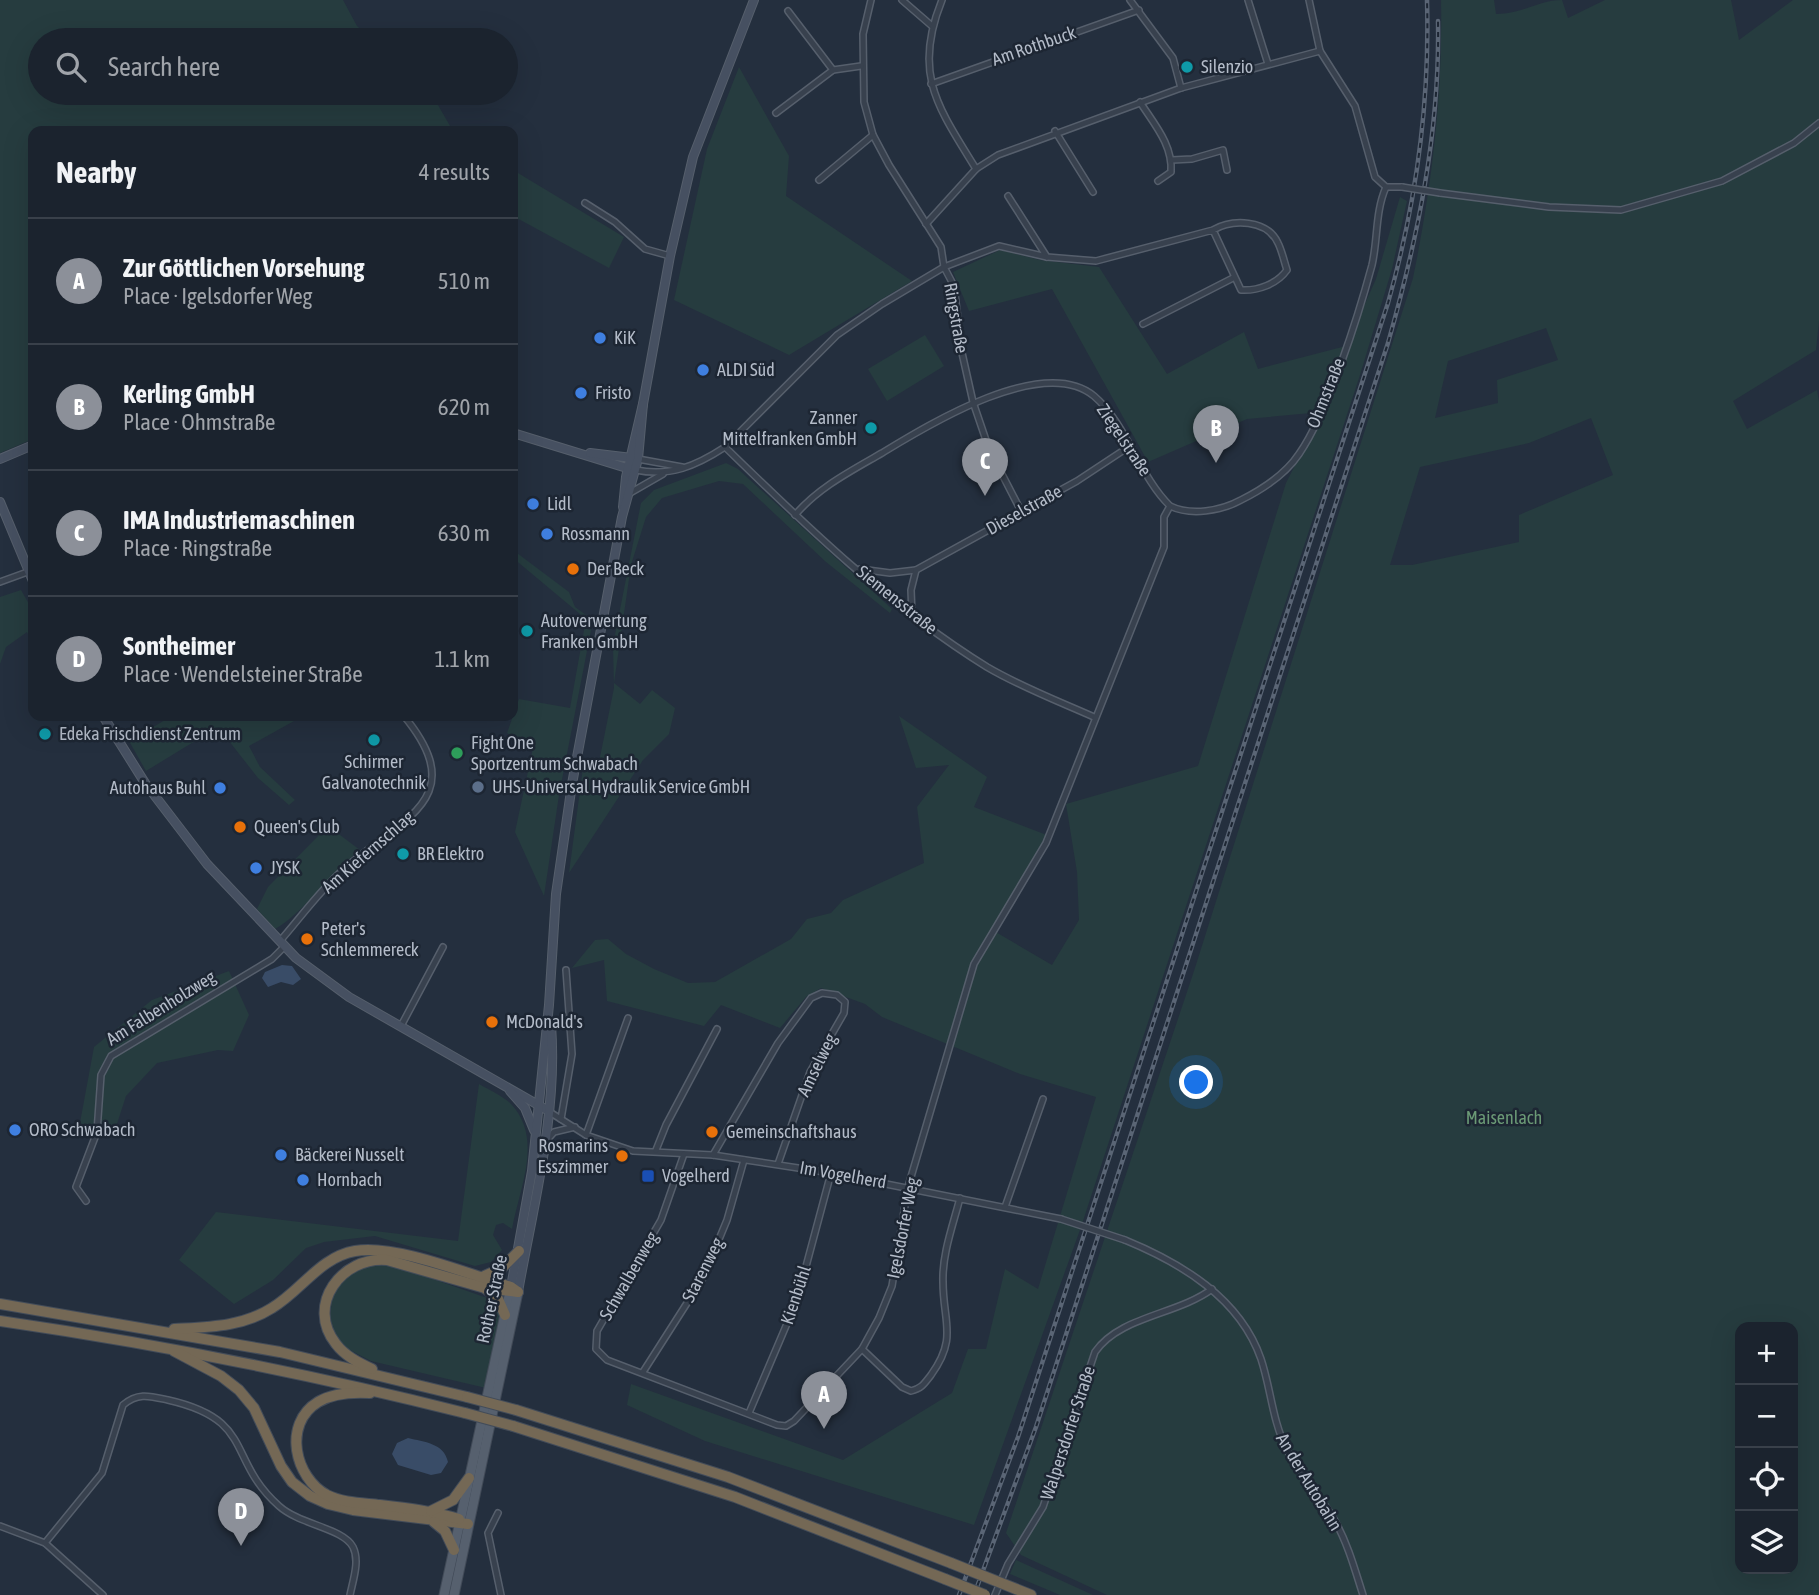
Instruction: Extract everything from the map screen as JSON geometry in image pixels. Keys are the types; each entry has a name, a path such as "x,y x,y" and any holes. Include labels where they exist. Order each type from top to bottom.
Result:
{"highway":[{"path":"158,1330 223,1325 252,1318 284,1301 332,1261 354,1251 390,1252 479,1278 513,1291"},
{"path":"479,1278 502,1268 519,1251"},
{"path":"392,1378 346,1354 329,1334 326,1301 342,1273 360,1263 387,1260 485,1288 513,1291"},
{"path":"485,1288 498,1299 505,1315"},
{"path":"0,1304 280,1352 516,1410 728,1477 1031,1595"},
{"path":"0,1321 161,1345 394,1395 513,1426 735,1497 985,1595"},
{"path":"161,1345 220,1376 239,1390 254,1408 292,1482 310,1496 328,1504 353,1510 431,1515 453,1500 469,1478"},
{"path":"394,1395 354,1392 329,1396 315,1404 303,1417 297,1436 297,1457 311,1483 338,1500 462,1522"},
{"path":"431,1515 445,1531 454,1550"}],"main road":[{"path":"518,434 632,469 670,256 693,157 754,0"},
{"path":"0,459 28,447"},
{"path":"580,453 612,453 634,459"},
{"name":"Rother Straße","path":"622,517 630,493 632,469"},
{"name":"Rother Straße","path":"454,1595 469,1478 505,1315 513,1291 535,1136 549,1005 556,894 570,798 632,469"},
{"path":"1,505 28,564"},
{"path":"106,721 145,783 201,856 282,944 319,976 547,1110"},
{"name":"Rother Straße","path":"444,1595 544,1143 552,1045 549,1005"},
{"path":"498,1081 526,1108 535,1136"}],"street":[{"name":"Ringstraße","path":"871,0 863,34 861,66 864,102 873,135 942,247 944,267 954,286 962,353 973,402 989,449 1021,511"},
{"path":"902,0 932,26"},
{"path":"942,0 932,26 929,53 931,84 938,107 976,169"},
{"path":"1130,0 1173,58 1181,88"},
{"path":"1248,0 1268,64"},
{"path":"1310,0 1321,51 1355,106 1375,177 1386,187 1592,211 1621,210 1722,181 1794,143 1819,123"},
{"name":"Am Rothbuck","path":"931,84 1139,10"},
{"path":"788,11 833,70"},
{"path":"926,224 976,169 998,155 1055,131 1181,88 1321,51"},
{"path":"776,113 833,70 861,66"},
{"path":"1140,102 1169,149 1172,160 1171,172 1158,181"},
{"path":"1055,131 1093,192"},
{"path":"819,180 873,135"},
{"path":"1172,160 1192,159 1223,150 1227,170"},
{"name":"Ohmstraße","path":"1170,506 1181,512 1194,512 1231,505 1279,477 1299,454 1324,405 1354,320 1372,263 1380,202 1386,187"},
{"path":"1008,196 1047,257"},
{"path":"584,203 615,222 645,249 670,256"},
{"path":"630,493 663,474 704,461 725,447 838,335 882,304 944,267 999,246 1047,257 1096,261 1213,230 1227,222 1241,222 1267,230 1278,241 1287,270 1280,279 1248,291 1241,290 1233,278 1213,230"},
{"path":"1143,324 1233,278"},
{"name":"Ziegelstraße","path":"795,515 808,499 834,482 973,402 1047,384 1068,384 1095,397 1130,446 1160,496 1170,506"},
{"name":"Dieselstraße","path":"858,569 890,573 916,570 1077,481 1130,446"},
{"name":"Siemensstraße","path":"725,447 795,515 912,615 989,668 1094,717"},
{"path":"634,459 685,468"},
{"path":"632,469 663,474"},
{"path":"1094,717 1164,547 1164,517 1170,506"},
{"path":"912,615 911,590 916,570"},
{"path":"0,582 28,571"},
{"name":"Igelsdorfer Weg","path":"643,1372 777,1425 786,1426 794,1421 862,1349 892,1286 908,1187 956,1029 961,1001 988,935 1046,843 1094,717"},
{"name":"Am Kiefernschlag","path":"282,944 333,879 412,815 424,802 432,781 432,762 425,743 410,721"},
{"name":"Am Falbenholzweg","path":"86,1201 76,1187 97,1132 101,1075 111,1056 272,959 282,944"},
{"path":"401,1026 443,947"},
{"path":"561,1119 572,1054 566,970"},
{"name":"Amselweg","path":"713,1155 778,1043 811,998 822,993 837,995 845,1002 844,1013 810,1072 778,1164"},
{"path":"586,1135 628,1018"},
{"path":"656,1150 666,1125 717,1029"},
{"path":"1005,1207 1043,1099"},
{"name":"Im Vogelherd","path":"547,1110 586,1135 633,1151 656,1150 713,1155 778,1164 908,1187 1061,1219 1125,1240 1162,1256 1220,1295"},
{"path":"544,1143 554,1132 575,1127"},
{"name":"Schwalbenweg","path":"643,1372 607,1360 596,1349 597,1331 661,1220 684,1154"},
{"name":"Starenweg","path":"643,1372 703,1278 727,1220 744,1160"},
{"name":"Kienbühl","path":"749,1413 797,1300 831,1173"},
{"path":"862,1349 902,1387 911,1391 921,1388 944,1357 948,1321 943,1283 945,1255 960,1198"},
{"name":"Walpersdorfer Straße","path":"995,1595 1008,1564 1043,1507 1094,1352 1120,1330 1197,1300 1212,1290"},
{"name":"An der Autobahn","path":"1220,1295 1254,1343 1276,1427 1306,1482 1334,1519 1363,1595"},
{"path":"45,1543 102,1473 123,1405 132,1398 144,1395 196,1407 212,1414 225,1424 256,1478 282,1508 300,1521 347,1538 354,1549 356,1562 351,1595"},
{"path":"498,1513 488,1533 501,1595"},
{"path":"0,1526 45,1543 103,1595"}],"green space":[{"path":"0,0 343,0 359,28 28,28 28,105 438,105 450,126 28,126 28,441 0,453"},
{"name":"Maisenlach","path":"1441,0 1494,0 1496,14 1562,0 1568,18 1605,0 1731,0 1739,40 1793,0 1819,0 1819,321 1816,350 1733,401 1747,429 1817,390 1819,402 1819,1595 1107,1595 1021,1555 1006,1533 1194,971 1413,278 1435,140","holes":["1546,328 1558,360 1497,380 1498,403 1435,418 1448,361","1591,418 1613,475 1519,515 1519,542 1412,565 1390,565 1420,467 1529,443"]},
{"path":"739,67 789,156 786,196 912,281 789,355 674,300 707,149"},
{"path":"518,173 624,237 609,268 518,219"},
{"path":"1400,197 1407,201 1392,269 1360,375 1081,1227 974,1525 705,1441 627,1405 631,1384 843,1460 952,1393 968,1349 986,1349 1005,1269 1038,1289 1096,1097 1020,1074 882,1017 865,1004 821,988 806,997 780,1028 721,1005 704,1026 607,1001 604,960 572,968 595,940 608,939 626,954 688,983 715,982 791,939 807,919 831,913 843,900 924,863 917,807 949,765 916,768 899,716 987,777 974,807 1052,837 994,931 1052,965 1079,920 1077,872 1066,804 1198,766 1286,483 1322,412 1247,419 1148,462 1052,289 969,311 953,272 1000,250 1040,260 1099,267 1167,374 1244,332 1258,369 1346,346 1376,279"},
{"path":"925,335 944,366 887,401 868,369"},
{"path":"726,463 738,469 892,609 890,613 826,562 743,484 719,481 662,498 646,517 631,565 614,683 640,704 652,690 675,708 669,734 643,760 569,873 584,760 598,767 614,688 613,645 641,503 654,490"},
{"path":"518,554 569,592 575,607 593,620 559,795 544,896 515,832 533,748 507,733 511,721 518,721 519,699 570,708 586,619 518,562"},
{"path":"21,590 28,602 28,634 27,632 6,647 0,664 0,597"},
{"path":"163,721 294,721 249,746 260,767 295,800 289,805 258,778 218,727 146,771 129,741"},
{"path":"328,826 360,850 297,912 275,929 257,909 268,887"},
{"path":"229,971 249,1015 233,1051 218,1050 157,1063 126,1096 115,1130 79,1128 94,1047 152,1000"},
{"path":"479,1084 511,1104 521,1118 528,1148 512,1229 503,1223 496,1225 493,1235 502,1250 491,1262 475,1266 375,1236 324,1242 306,1248 273,1280 234,1304 179,1260 216,1212 458,1241"},
{"path":"369,1265 386,1265 410,1271 490,1299 498,1309 500,1320 486,1388 371,1361 342,1346 329,1324 333,1291 351,1272"},
{"path":"1016,1560 1093,1595 1060,1595 1010,1574"}],"water":[{"path":"282,965 292,966 301,979 293,985 281,982 268,987 262,978 265,972"},
{"path":"408,1438 432,1444 442,1451 448,1462 441,1473 431,1475 398,1465 392,1454 397,1443"}],"railway":[{"path":"959,1595 1018,1437 1388,303 1406,228 1419,153 1426,77 1427,0"},
{"path":"974,1595 1036,1427 1388,343 1409,263 1425,183 1435,103 1438,21"}],"place":[{"name":"Silenzio","path":"1187,67"},
{"name":"KiK","path":"600,338"},
{"name":"ALDI Süd","path":"703,370"},
{"name":"Fristo","path":"581,393"},
{"name":"Zanner Mittelfranken GmbH","path":"871,428"},
{"name":"Kerling GmbH","path":"1216,463"},
{"name":"IMA Industriemaschinen","path":"985,496"},
{"name":"Lidl","path":"533,504"},
{"name":"Rossmann","path":"547,534"},
{"name":"Der Beck","path":"573,569"},
{"name":"Autoverwertung Franken GmbH","path":"527,631"},
{"name":"Edeka Frischdienst Zentrum","path":"45,734"},
{"name":"Schirmer Galvanotechnik","path":"374,740"},
{"name":"Fight One Sportzentrum Schwabach","path":"457,753"},
{"name":"UHS-Universal Hydraulik Service GmbH","path":"478,787"},
{"name":"Autohaus Buhl","path":"220,788"},
{"name":"Queen's Club","path":"240,827"},
{"name":"BR Elektro","path":"403,854"},
{"name":"JYSK","path":"256,868"},
{"name":"Peter's Schlemmereck","path":"307,939"},
{"name":"McDonald's","path":"492,1022"},
{"name":"ORO Schwabach","path":"15,1130"},
{"name":"Gemeinschaftshaus","path":"712,1132"},
{"name":"Bäckerei Nusselt","path":"281,1155"},
{"name":"Rosmarins Esszimmer","path":"622,1156"},
{"name":"Vogelherd","path":"648,1176"},
{"name":"Hornbach","path":"303,1180"},
{"name":"Zur Göttlichen Vorsehung","path":"824,1429"},
{"name":"Sontheimer","path":"241,1546"}]}
